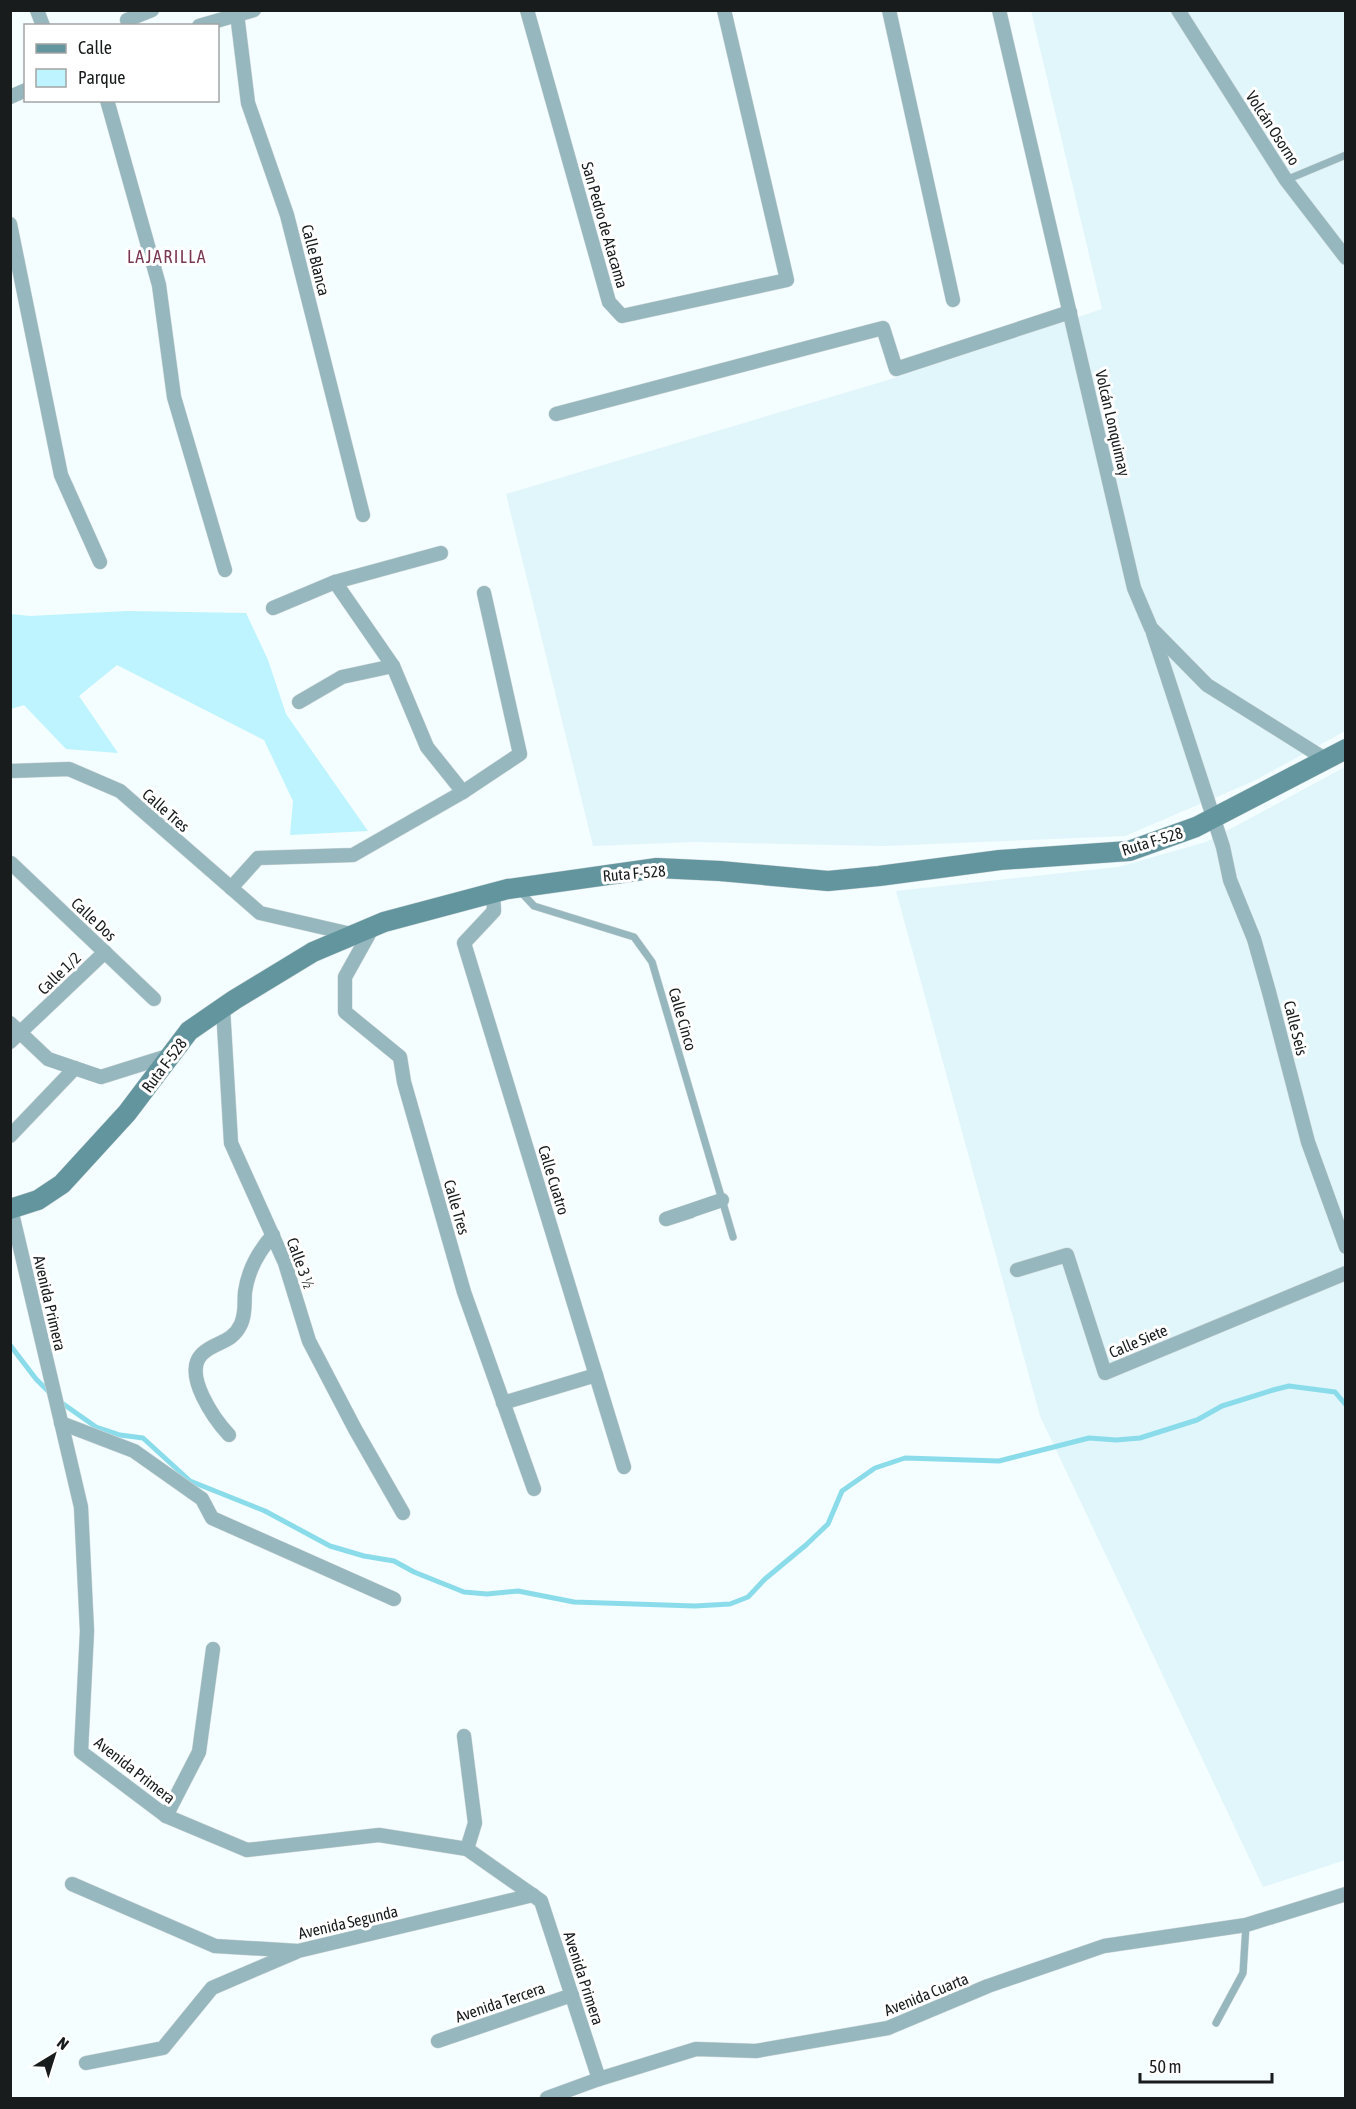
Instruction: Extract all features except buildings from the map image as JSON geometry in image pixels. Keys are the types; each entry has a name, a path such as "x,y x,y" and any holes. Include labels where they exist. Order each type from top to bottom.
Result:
{"main road":[{"name":"Ruta F-528","path":"11,1209 38,1200 62,1184 127,1113 189,1031 313,952 374,925 493,902 518,888 657,868 828,881 1000,860 1129,851 1196,827 1346,749"}],"street":[{"path":"126,20 152,10"},
{"path":"205,24 254,10"},
{"name":"San Pedro de Atacama","path":"527,10 609,302 622,316 787,280 724,10"},
{"path":"889,10 953,300"},
{"name":"Volcán Lonquimay","path":"999,10 1134,588 1151,628 1207,685 1325,759"},
{"name":"Volcán Osorno","path":"1178,10 1286,180 1346,258"},
{"name":"Calle Blanca","path":"237,14 248,103 288,215 363,515"},
{"path":"10,97 24,91"},
{"path":"108,102 159,285 174,397 225,570"},
{"path":"10,224 61,474 100,562"},
{"path":"555,414 884,328 896,369 1070,312"},
{"path":"273,608 335,582 441,553"},
{"path":"335,582 393,666 427,747 463,792"},
{"path":"231,888 258,858 353,855 463,792 520,754 484,593"},
{"name":"Calle Seis","path":"1151,628 1223,846 1230,880 1254,939 1308,1142 1346,1247"},
{"path":"299,702 342,677 393,666"},
{"name":"Calle Tres","path":"10,771 69,769 120,791 260,913 351,934"},
{"name":"Calle Dos","path":"11,863 154,999"},
{"name":"Calle Cuatro","path":"493,902 464,943 624,1467"},
{"name":"Calle Tres","path":"374,925 345,977 345,1012 399,1057 404,1082 464,1292 534,1489"},
{"name":"Calle 1/2","path":"14,1033 105,952"},
{"name":"Calle 3 ½","path":"223,1008 231,1143 285,1263 309,1341 355,1429 403,1513"},
{"path":"14,1033 48,1059 101,1077 171,1055"},
{"path":"10,1136 75,1068"},
{"path":"691,1210 666,1219 722,1200"},
{"name":"Avenida Primera","path":"11,1209 81,1508 87,1631 81,1752 166,1816 247,1850 379,1835 468,1849 542,1901 599,2079"},
{"path":"229,1435 205,1401 198,1381 196,1364 201,1355 230,1338 241,1325 251,1269 256,1257 273,1235"},
{"name":"Calle Siete","path":"1017,1270 1067,1255 1105,1373 1346,1273"},
{"path":"504,1403 596,1375"},
{"path":"61,1423 134,1451 202,1499 212,1518 394,1599"},
{"path":"166,1816 199,1752 213,1649"},
{"path":"464,1736 475,1822 468,1849"},
{"name":"Avenida Segunda","path":"72,1884 215,1946 298,1951 532,1895"},
{"name":"Avenida Cuarta","path":"547,2098 599,2079 696,2049 756,2051 888,2028 988,1986 1104,1946 1246,1925 1346,1894"},
{"path":"86,2063 163,2048 212,1988 298,1951"},
{"name":"Avenida Tercera","path":"438,2041 572,1995"}],"lane":[{"path":"1286,180 1346,155"},
{"name":"Calle Cinco","path":"518,888 534,906 634,937 652,962 733,1237"},
{"path":"1216,2023 1243,1973 1246,1925"}],"shaded area":[{"path":"1031,11 1345,11 1345,731 1254,781 1125,836 884,846 694,842 593,846 506,494 888,380 1102,309"},
{"path":"1345,767 1345,1860 1263,1887 1040,1416 896,891 1118,867 1206,842"}],"green space":[{"path":"127,611 246,613 268,660 286,714 368,831 290,835 293,801 264,740 117,665 79,696 118,753 66,749 24,705 11,709 11,614 30,616"}],"waterway":[{"path":"10,1345 36,1379 52,1395"},
{"path":"59,1401 96,1427 120,1435 143,1438 190,1481 265,1511 330,1546 364,1556 394,1561 414,1572 464,1592 487,1594 518,1591 574,1602 695,1606 730,1604 748,1597 765,1579 828,1524 842,1491 875,1468 905,1458 999,1461 1089,1438 1116,1440 1140,1438 1197,1420 1222,1406 1289,1386 1335,1392 1346,1405"}],"district":[{"name":"LAJARILLA","path":"167,257"}]}
